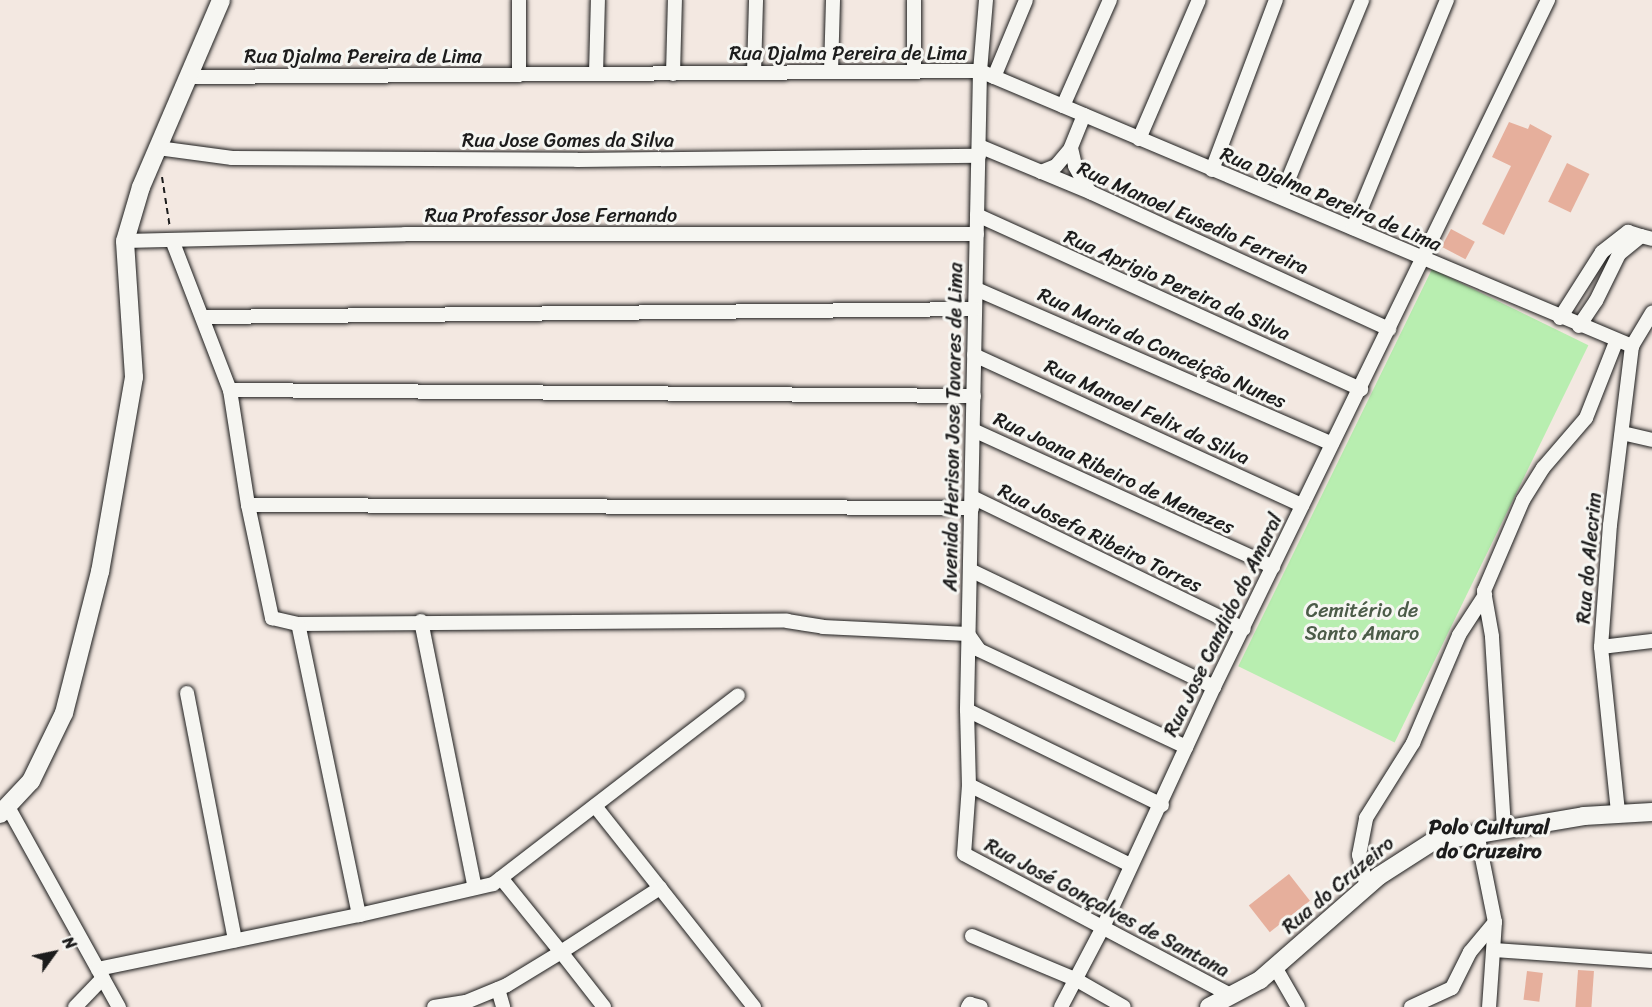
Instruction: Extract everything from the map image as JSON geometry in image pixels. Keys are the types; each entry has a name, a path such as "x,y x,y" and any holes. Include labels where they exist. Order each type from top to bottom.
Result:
{"main road":[{"path":"4,811 31,781 57,733 100,573 134,377 125,241 158,148 221,0"},
{"name":"Rua do Cruzeiro","path":"1209,1007 1232,996 1275,967 1367,887 1418,849 1504,828 1618,812 1652,812"}],"street":[{"path":"519,0 519,75"},
{"path":"596,74 598,0"},
{"path":"673,74 675,0"},
{"path":"754,73 756,0"},
{"path":"831,72 833,0"},
{"path":"914,0 914,72"},
{"name":"Avenida Herison Jose Tavares de Lima","path":"964,854 969,785 966,710 977,215 979,151 987,74 986,0"},
{"path":"987,74 1026,0"},
{"path":"1063,106 1110,0"},
{"path":"1139,139 1199,0"},
{"path":"1212,170 1276,0"},
{"path":"1281,197 1362,0"},
{"path":"1353,228 1446,0"},
{"name":"Rua Jose Candido do Amaral","path":"1061,1007 1104,925 1130,865 1162,805 1185,747 1361,389 1548,0"},
{"name":"Rua Djalma Pereira de Lima","path":"189,77 831,72 987,74 1281,197 1616,342 1632,346"},
{"path":"1041,172 1056,166 1071,148 1084,115"},
{"name":"Rua Jose Gomes da Silva","path":"158,148 232,158 577,160 979,151"},
{"path":"1071,148 1075,166 1089,191"},
{"name":"Rua Manoel Eusedio Ferreira","path":"979,151 1089,191 1389,328"},
{"name":"Rua Aprigio Pereira da Silva","path":"977,215 1361,389"},
{"path":"1560,318 1602,252 1628,232 1646,238"},
{"name":"Rua Professor Jose Fernando","path":"125,241 405,234 977,234"},
{"path":"1579,326 1596,301 1619,254 1646,238"},
{"path":"172,240 230,390 248,505 273,618 298,624 421,621 788,621 823,627 968,634 979,650 1185,747"},
{"name":"Rua Maria da Conceição Nunes","path":"976,289 1332,444"},
{"path":"203,317 975,309"},
{"name":"Rua do Alecrim","path":"1618,812 1601,647 1632,346 1651,315"},
{"path":"1367,887 1359,855 1366,818 1413,743 1459,635 1485,595 1502,545 1523,500 1543,468 1586,418 1616,342"},
{"name":"Rua Manoel Felix da Silva","path":"974,355 1302,505"},
{"path":"230,390 974,396"},
{"name":"Rua Joana Ribeiro de Menezes","path":"973,430 1273,567"},
{"path":"1622,433 1652,440"},
{"path":"248,505 972,503"},
{"name":"Rua Josefa Ribeiro Torres","path":"972,503 1244,629"},
{"path":"970,570 1214,687"},
{"path":"1485,595 1492,636 1504,828"},
{"path":"421,621 475,888"},
{"path":"298,624 359,915"},
{"path":"1601,647 1652,640"},
{"path":"187,693 235,940"},
{"path":"75,1007 100,973 235,940 359,915 475,888 501,878 738,696"},
{"path":"966,710 1162,805"},
{"path":"969,785 1130,865"},
{"path":"595,806 754,1007"},
{"path":"4,811 119,1007"},
{"path":"1477,833 1495,922 1489,1007"},
{"name":"Rua José Gonçalves de Santana","path":"964,854 1104,925 1232,996"},
{"path":"501,878 604,1007"},
{"path":"434,1007 466,1002 498,989 561,952 660,888"},
{"path":"1411,1007 1452,988 1470,952 1495,922"},
{"path":"972,936 1076,979 1124,1007"},
{"path":"1494,950 1652,961"},
{"path":"1275,967 1298,1007"},
{"path":"498,989 503,1007"}],"path":[{"path":"158,148 172,240"}],"green space":[{"name":"Cemitério de Santo Amaro","path":"1432,269 1588,345 1395,743 1238,666"}],"building":[{"path":"1509,122 1528,129 1530,124 1552,136 1504,235 1482,224 1511,166 1492,157"},
{"path":"1567,163 1589,174 1571,213 1548,202"},
{"path":"1451,229 1475,242 1465,259 1442,247"},
{"path":"1289,874 1310,901 1270,932 1249,905"},
{"path":"1578,970 1594,971 1591,1007 1575,1007"},
{"path":"1527,971 1543,973 1539,1002 1523,1000"}],"district":[{"name":"Polo Cultural do Cruzeiro","path":"1489,839"}]}
